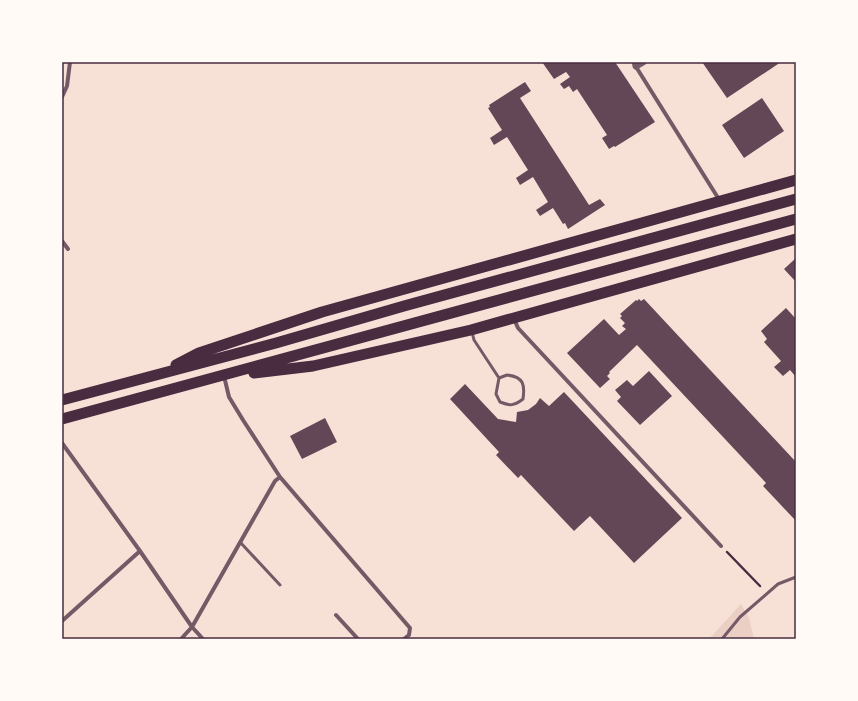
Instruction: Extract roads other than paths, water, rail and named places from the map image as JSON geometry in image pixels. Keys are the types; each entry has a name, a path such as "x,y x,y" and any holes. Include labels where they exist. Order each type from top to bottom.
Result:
{"highway":[{"path":"160,374 199,353 322,312 796,180"},
{"path":"62,400 276,343 412,304 796,199"},
{"path":"62,419 796,219"},
{"path":"224,376 313,366 471,330 796,239"}],"street":[{"path":"62,97 67,86 70,62"},
{"path":"637,63 720,201"},
{"path":"62,241 68,249"},
{"path":"514,318 518,328 722,546"},
{"path":"224,376 229,397 280,477 410,628 409,635 404,639"},
{"path":"62,442 192,627 203,639"},
{"path":"181,639 192,627 275,481 280,477"},
{"path":"62,621 140,551"},
{"path":"336,615 358,639"}],"lane":[{"path":"471,330 474,340 499,378 496,394 500,402 508,405 516,405 523,400 525,390 522,381 515,376 507,375 499,378"},
{"path":"240,542 280,585"},
{"path":"722,639 740,617 778,584 796,577"}]}
